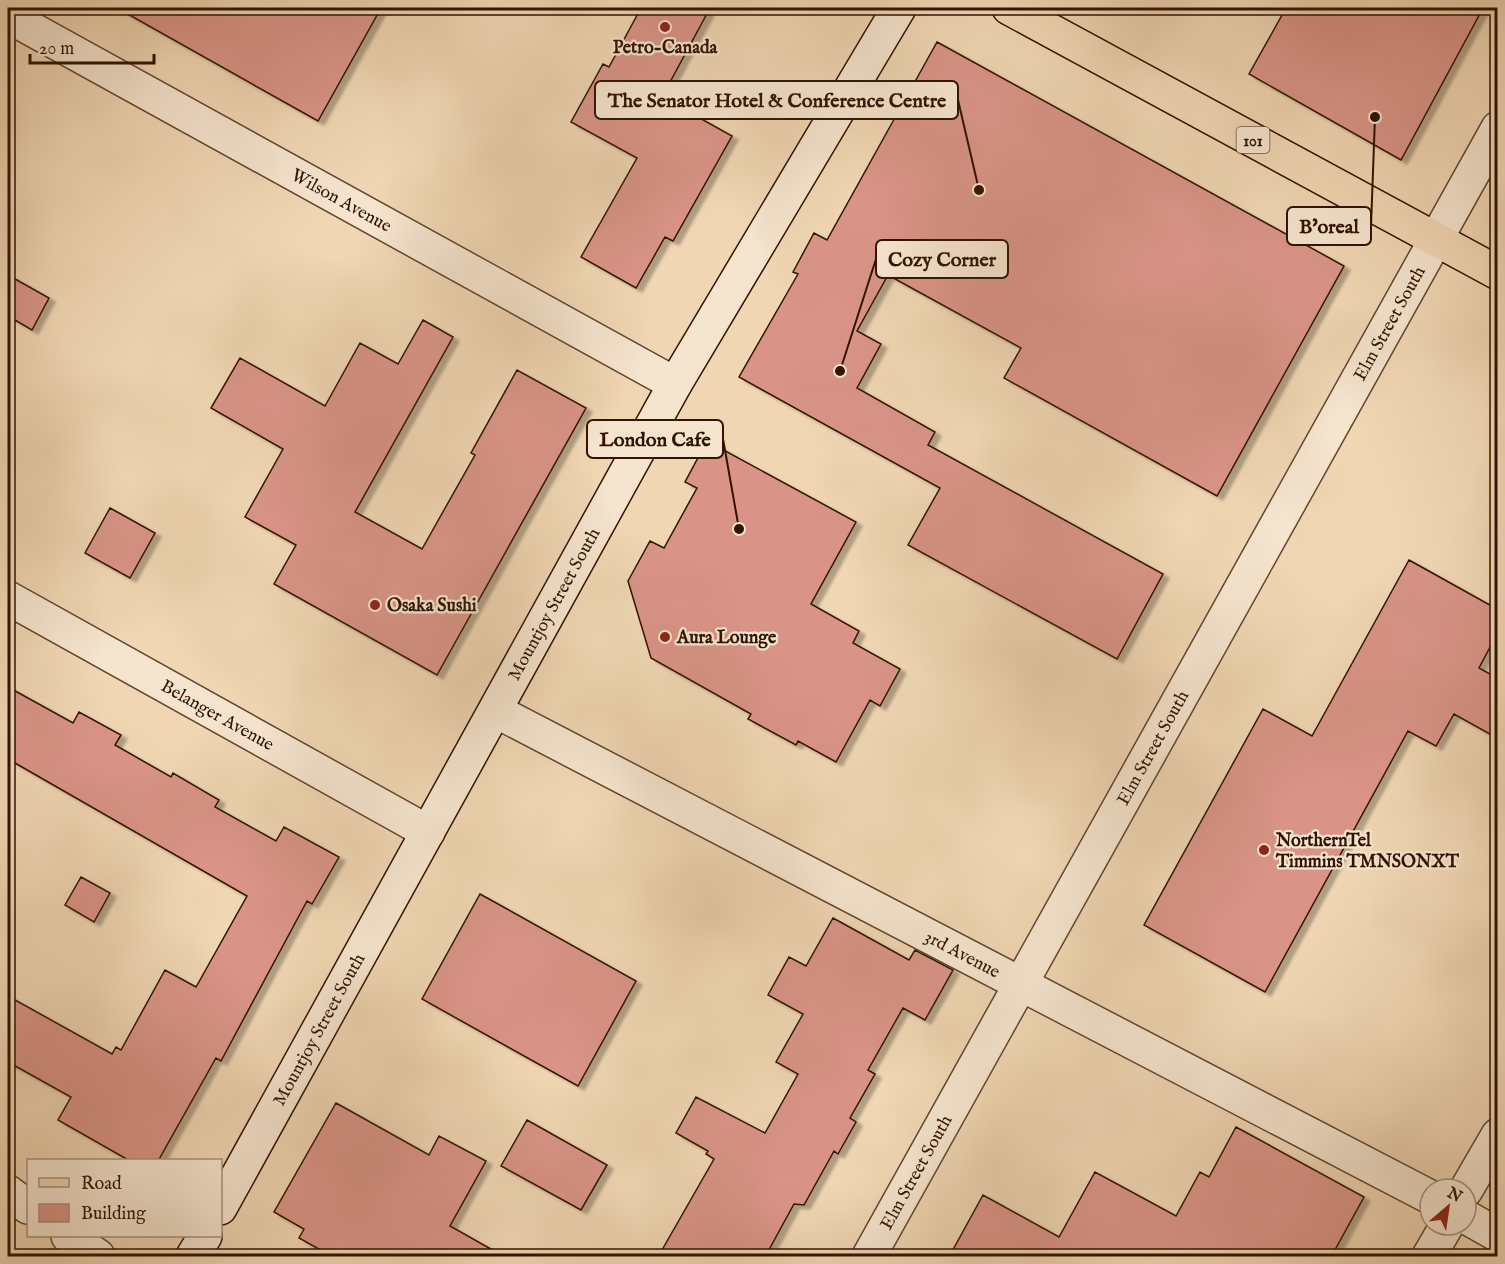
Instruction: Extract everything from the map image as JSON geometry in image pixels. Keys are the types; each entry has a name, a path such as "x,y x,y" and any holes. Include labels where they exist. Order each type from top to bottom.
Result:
{"main road":[{"name":"101","path":"1009,8 1497,273"}],"street":[{"name":"Mountjoy Street South","path":"222,1204 675,384 899,8"},
{"name":"Wilson Avenue","path":"8,16 675,384"},
{"name":"Elm Street South","path":"869,1257 1497,128"},
{"name":"Belanger Avenue","path":"8,598 428,832"},
{"name":"3rd Avenue","path":"496,711 1418,1191"},
{"path":"1473,1177 1497,1135"},
{"path":"8,1192 27,1206"},
{"path":"1478,1224 1497,1235"},
{"path":"69,1237 98,1257"},
{"path":"193,1257 204,1237"},
{"path":"1429,1257 1440,1237"}],"building":[{"path":"117,8 381,8 318,121"},
{"path":"641,8 710,8 662,97 732,136 673,241 665,237 636,288 581,257 637,158 571,122 603,64 609,67"},
{"path":"1286,8 1483,8 1401,160 1249,74"},
{"path":"937,42 1344,266 1217,496 1004,378 1021,348 888,275 857,331 881,344 857,388 935,432 928,445 1163,574 1117,659 908,545 940,488 739,377 798,274 793,272 814,233 827,240"},
{"path":"8,275 49,298 32,330 8,316"},
{"path":"423,320 453,337 355,512 422,549 475,455 471,453 517,370 586,408 437,675 274,584 296,545 245,517 283,449 211,408 240,358 325,406 360,343 398,364"},
{"path":"707,441 856,522 811,604 859,631 853,643 900,669 880,706 870,700 836,762 798,741 796,745 748,719 751,714 651,658 628,581 650,541 664,548 697,488 685,482"},
{"path":"110,508 155,533 130,578 85,553"},
{"path":"1409,560 1497,609 1497,634 1479,668 1497,678 1497,738 1454,714 1436,746 1408,731 1265,992 1144,925 1263,709 1312,736"},
{"path":"8,687 73,723 79,712 121,735 115,745 171,777 173,773 219,800 215,807 276,841 284,827 339,857 312,904 307,901 221,1061 216,1058 159,1159 126,1159 58,1120 71,1097 8,1062 8,996 112,1054 116,1047 121,1050 165,970 196,987 247,896 8,759"},
{"path":"81,877 110,893 94,922 65,905"},
{"path":"480,894 636,981 578,1086 422,999"},
{"path":"833,918 909,960 915,950 953,970 925,1020 903,1008 868,1070 875,1074 850,1118 856,1122 838,1154 834,1151 804,1205 794,1204 765,1257 658,1257 714,1159 706,1154 708,1151 676,1133 696,1097 765,1133 798,1074 776,1062 803,1014 768,995 789,957 806,966"},
{"path":"336,1103 429,1155 439,1136 486,1161 450,1226 505,1257 333,1257 299,1238 304,1229 274,1212"},
{"path":"527,1120 607,1165 581,1210 501,1166"},
{"path":"1236,1127 1364,1197 1331,1257 949,1257 983,1195 1059,1237 1095,1172 1176,1216 1200,1172 1209,1177"}],"place":[{"name":"Petro-Canada","path":"665,27"},
{"name":"B'oreal","path":"1375,117"},
{"name":"The Senator Hotel & Conference Centre","path":"979,190"},
{"name":"Cozy Corner","path":"840,371"},
{"name":"London Cafe","path":"739,529"},
{"name":"Osaka Sushi","path":"375,605"},
{"name":"Aura Lounge","path":"665,637"},
{"name":"NorthernTel Timmins TMNSONXT","path":"1264,850"}]}
